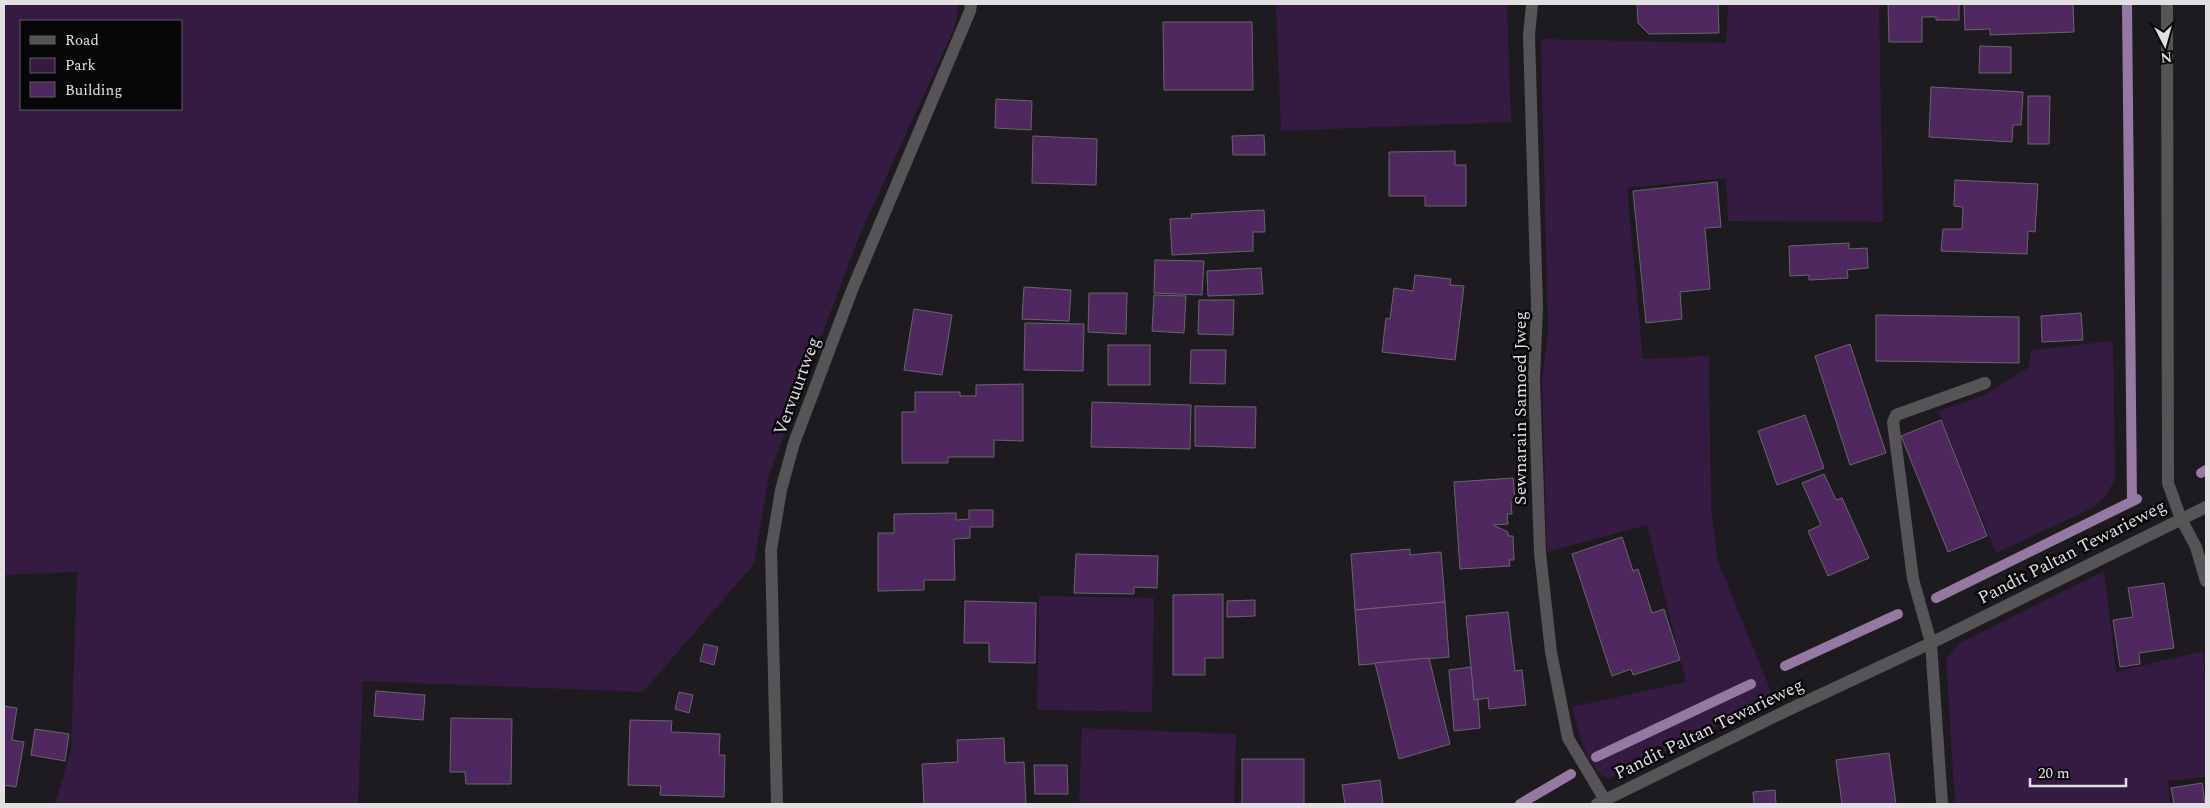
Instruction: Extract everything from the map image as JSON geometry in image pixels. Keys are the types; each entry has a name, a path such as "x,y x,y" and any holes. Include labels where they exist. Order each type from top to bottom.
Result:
{"street":[{"name":"Vervuurtweg","path":"777,804 771,550 781,490 794,443 852,290 970,11 971,4"},
{"name":"Sewnarain Samoed Jweg","path":"1532,4 1529,36 1537,306 1534,379 1540,553 1551,652 1568,738 1601,802"},
{"name":"Pandit Paltan Tewarieweg","path":"1601,802 1931,643 2181,519 2168,483 2167,4"},
{"path":"1942,804 1931,643 1912,579 1893,422 1896,415 1985,383"},
{"path":"2206,507 2181,519 2196,547 2206,581"}],"green space":[{"path":"4,4 959,4 954,29 860,234 769,475 754,564 643,692 363,681 358,804 55,804 71,749 77,572 4,575"},
{"path":"1276,4 1507,4 1511,122 1281,131"},
{"path":"1728,4 1879,4 1883,222 1728,221 1726,178 1627,188 1643,359 1709,356 1711,509 1718,561 1770,689 1770,697 1765,703 1608,779 1594,767 1584,748 1572,707 1686,682 1647,525 1547,552 1542,380 1548,333 1541,39 1726,43"},
{"path":"2113,341 2115,479 2106,496 2092,508 1996,553 1938,411 1983,396 2029,367 2031,350"},
{"path":"2104,571 2116,672 2203,651 2206,696 2206,777 2168,781 2170,804 1955,804 1946,659 1960,643"},
{"path":"1039,596 1154,598 1152,712 1037,710"},
{"path":"1082,728 1236,734 1234,804 1079,804"}],"building":[{"path":"1637,4 1718,4 1719,33 1649,34 1638,23"},
{"path":"1888,4 1959,4 1959,20 1936,20 1936,17 1922,17 1922,42 1889,42"},
{"path":"1964,4 2073,4 2074,32 1990,35 1990,29 1965,30"},
{"path":"1163,22 1252,22 1253,90 1164,90"},
{"path":"1980,46 2011,47 2011,73 1979,73"},
{"path":"1931,87 2023,92 2021,125 2013,125 2012,142 1929,137"},
{"path":"2028,96 2050,96 2049,144 2028,144"},
{"path":"996,99 1032,101 1031,130 995,128"},
{"path":"1264,135 1265,155 1233,155 1232,136"},
{"path":"1033,136 1097,139 1096,185 1032,183"},
{"path":"1455,151 1455,165 1466,165 1466,206 1425,206 1425,196 1389,196 1389,152"},
{"path":"1955,180 2038,184 2035,232 2028,231 2027,254 1941,251 1943,229 1962,229 1963,207 1954,206"},
{"path":"1717,182 1721,227 1705,228 1710,289 1680,292 1682,319 1646,323 1633,191"},
{"path":"1264,210 1265,232 1253,232 1253,251 1172,255 1170,219 1192,218 1191,214"},
{"path":"1849,243 1849,249 1867,248 1868,268 1847,270 1848,278 1809,280 1809,275 1790,276 1789,246"},
{"path":"1155,260 1204,261 1202,295 1154,293"},
{"path":"1261,268 1263,294 1208,296 1207,271"},
{"path":"1415,275 1451,279 1450,285 1464,286 1455,360 1382,352 1386,318 1390,319 1394,288 1413,291"},
{"path":"1024,287 1071,290 1069,321 1022,319"},
{"path":"1089,293 1127,293 1126,334 1088,332"},
{"path":"1154,295 1186,296 1184,333 1152,331"},
{"path":"1199,300 1234,300 1233,335 1198,334"},
{"path":"914,309 952,315 942,375 904,370"},
{"path":"2081,313 2083,340 2042,342 2041,316"},
{"path":"1876,315 2019,317 2019,363 1876,361"},
{"path":"1025,323 1084,324 1083,371 1024,370"},
{"path":"1850,344 1886,453 1850,465 1815,356"},
{"path":"1108,345 1150,345 1150,385 1108,385"},
{"path":"1191,350 1226,350 1225,384 1190,383"},
{"path":"1023,384 1023,441 994,440 994,457 948,457 948,463 902,463 902,412 915,412 915,392 960,392 960,396 976,396 976,385"},
{"path":"1092,402 1191,405 1190,449 1091,447"},
{"path":"1195,406 1256,407 1255,448 1195,446"},
{"path":"1805,415 1824,468 1777,485 1758,431"},
{"path":"1941,420 1987,536 1948,552 1901,436"},
{"path":"1824,474 1836,500 1842,498 1869,558 1828,576 1808,531 1821,525 1802,483"},
{"path":"1513,478 1515,501 1511,502 1512,514 1507,514 1508,524 1493,525 1508,532 1508,536 1513,536 1514,560 1509,560 1510,566 1460,569 1454,482"},
{"path":"969,510 993,510 993,527 970,527 970,538 954,539 955,580 924,580 924,590 878,591 878,533 894,533 894,514 956,513 956,520 969,519"},
{"path":"1622,537 1633,571 1638,569 1652,613 1664,609 1680,660 1633,675 1631,669 1612,676 1572,554"},
{"path":"1410,549 1410,555 1441,552 1445,602 1355,610 1351,554"},
{"path":"1076,554 1158,556 1157,588 1134,587 1134,594 1074,593"},
{"path":"2164,583 2174,648 2139,653 2140,664 2120,667 2113,620 2133,617 2128,588"},
{"path":"1223,594 1223,658 1205,658 1205,675 1173,675 1173,595"},
{"path":"1255,600 1255,616 1227,617 1227,601"},
{"path":"965,601 1036,603 1035,663 989,662 989,643 964,643"},
{"path":"1445,602 1449,657 1359,665 1355,610"},
{"path":"1508,612 1515,671 1522,670 1526,705 1489,709 1488,698 1474,700 1466,616"},
{"path":"704,644 718,647 714,665 700,661"},
{"path":"1429,658 1450,744 1399,759 1375,663"},
{"path":"1471,667 1474,700 1478,699 1480,728 1454,731 1449,670"},
{"path":"376,691 425,695 423,720 374,716"},
{"path":"679,692 693,695 689,713 675,709"},
{"path":"4,706 17,708 12,740 24,742 16,787 4,785"},
{"path":"451,718 512,719 511,784 466,784 465,772 450,772"},
{"path":"630,720 672,721 671,732 720,734 719,755 725,755 724,797 660,795 661,786 628,785"},
{"path":"35,729 69,734 65,761 31,755"},
{"path":"1004,738 1005,763 1024,762 1026,804 924,804 922,764 958,762 957,740"},
{"path":"1889,753 1896,804 1842,804 1836,760"},
{"path":"1242,759 1304,759 1304,804 1242,804"},
{"path":"1034,765 1067,765 1068,794 1035,794"},
{"path":"1380,780 1383,804 1345,804 1342,785"},
{"path":"2202,783 2205,804 2174,804 2171,788"},
{"path":"1775,790 1776,804 1754,804 1753,792"}],"waterway":[{"path":"2127,4 2132,501"},
{"path":"2201,473 2206,470"},
{"path":"1936,598 2137,499"},
{"path":"1785,666 1898,614"},
{"path":"1596,757 1751,684"},
{"path":"1520,804 1571,774"}]}
